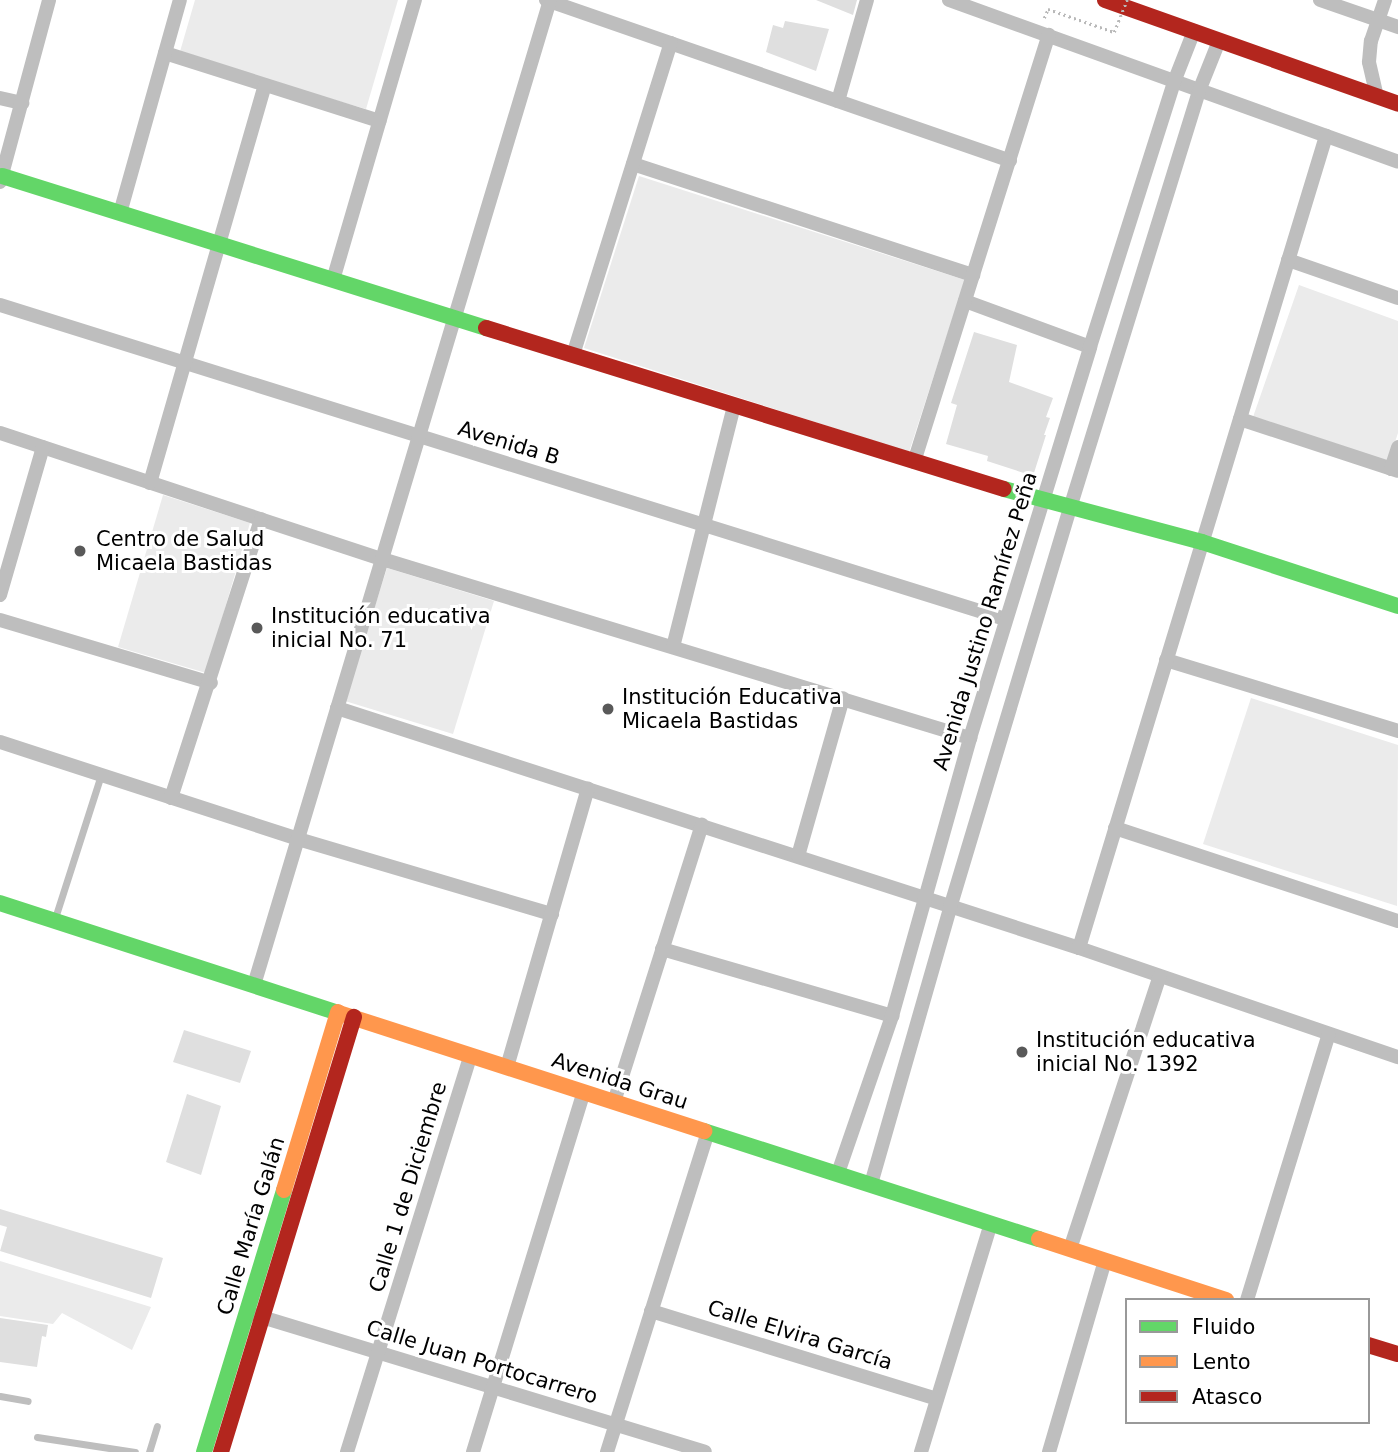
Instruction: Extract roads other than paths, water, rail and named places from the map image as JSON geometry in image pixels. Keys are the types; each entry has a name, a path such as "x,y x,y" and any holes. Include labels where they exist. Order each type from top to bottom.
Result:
{"main road":[{"path":"1105,0 1398,104"},
{"path":"1,179 120,213 1043,501 1202,542 1398,606"},
{"name":"Avenida Grau","path":"0,903 1221,1298"},
{"name":"Calle María Galán","path":"204,1452 246,1313 346,1014"},
{"name":"Calle María Galán","path":"221,1452 262,1317 346,1014"},
{"path":"1370,1346 1398,1354"}],"street":[{"path":"1,179 50,0"},
{"path":"120,213 180,0"},
{"path":"333,280 415,0"},
{"path":"254,985 548,0 1010,160"},
{"path":"838,101 867,0"},
{"path":"949,0 1398,162"},
{"path":"1320,0 1398,27"},
{"path":"1377,97 1369,62 1371,41 1385,0"},
{"name":"Avenida Justino Ramírez Peña","path":"838,1172 892,1016 1005,619 1174,82 1194,31"},
{"path":"914,462 1049,35"},
{"path":"871,1184 950,908 1070,508 1199,91 1219,41"},
{"path":"573,355 671,43"},
{"path":"165,53 380,121"},
{"path":"150,483 265,85"},
{"path":"0,98 22,103"},
{"path":"1079,948 1326,136"},
{"path":"633,164 974,275"},
{"path":"1288,260 1398,298"},
{"path":"965,302 1090,347"},
{"name":"Avenida B","path":"0,305 1005,619"},
{"path":"673,647 706,527 734,406"},
{"path":"1240,419 1394,470 1398,447"},
{"path":"0,433 382,559 970,738"},
{"path":"0,595 43,447"},
{"path":"171,798 211,683 261,519"},
{"path":"0,620 211,683"},
{"path":"1166,660 1398,731"},
{"path":"798,856 843,698"},
{"path":"337,708 798,856 925,901 1079,948 1398,1057"},
{"path":"0,742 298,839 552,914"},
{"path":"507,1067 588,789"},
{"path":"614,1102 702,825"},
{"path":"1115,828 1398,921"},
{"path":"663,949 892,1016"},
{"path":"1070,1249 1160,976"},
{"path":"1248,1298 1329,1034"},
{"name":"Calle 1 de Diciembre","path":"347,1452 471,1055"},
{"path":"473,1452 584,1092"},
{"path":"607,1452 708,1132"},
{"path":"921,1452 990,1223"},
{"path":"1049,1452 1105,1261"},
{"name":"Calle Elvira García","path":"651,1311 937,1399"},
{"name":"Calle Juan Portocarrero","path":"246,1313 705,1452"}],"lane":[{"path":"54,920 101,775"},
{"path":"0,1396 28,1401"},
{"path":"149,1452 157,1426"},
{"path":"37,1437 135,1452"}],"place":[{"name":"Centro de Salud Micaela Bastidas","path":"80,551"},
{"name":"Institución educativa inicial No. 71","path":"257,628"},
{"name":"Institución Educativa Micaela Bastidas","path":"608,709"},
{"name":"Institución educativa inicial No. 1392","path":"1022,1052"}]}
